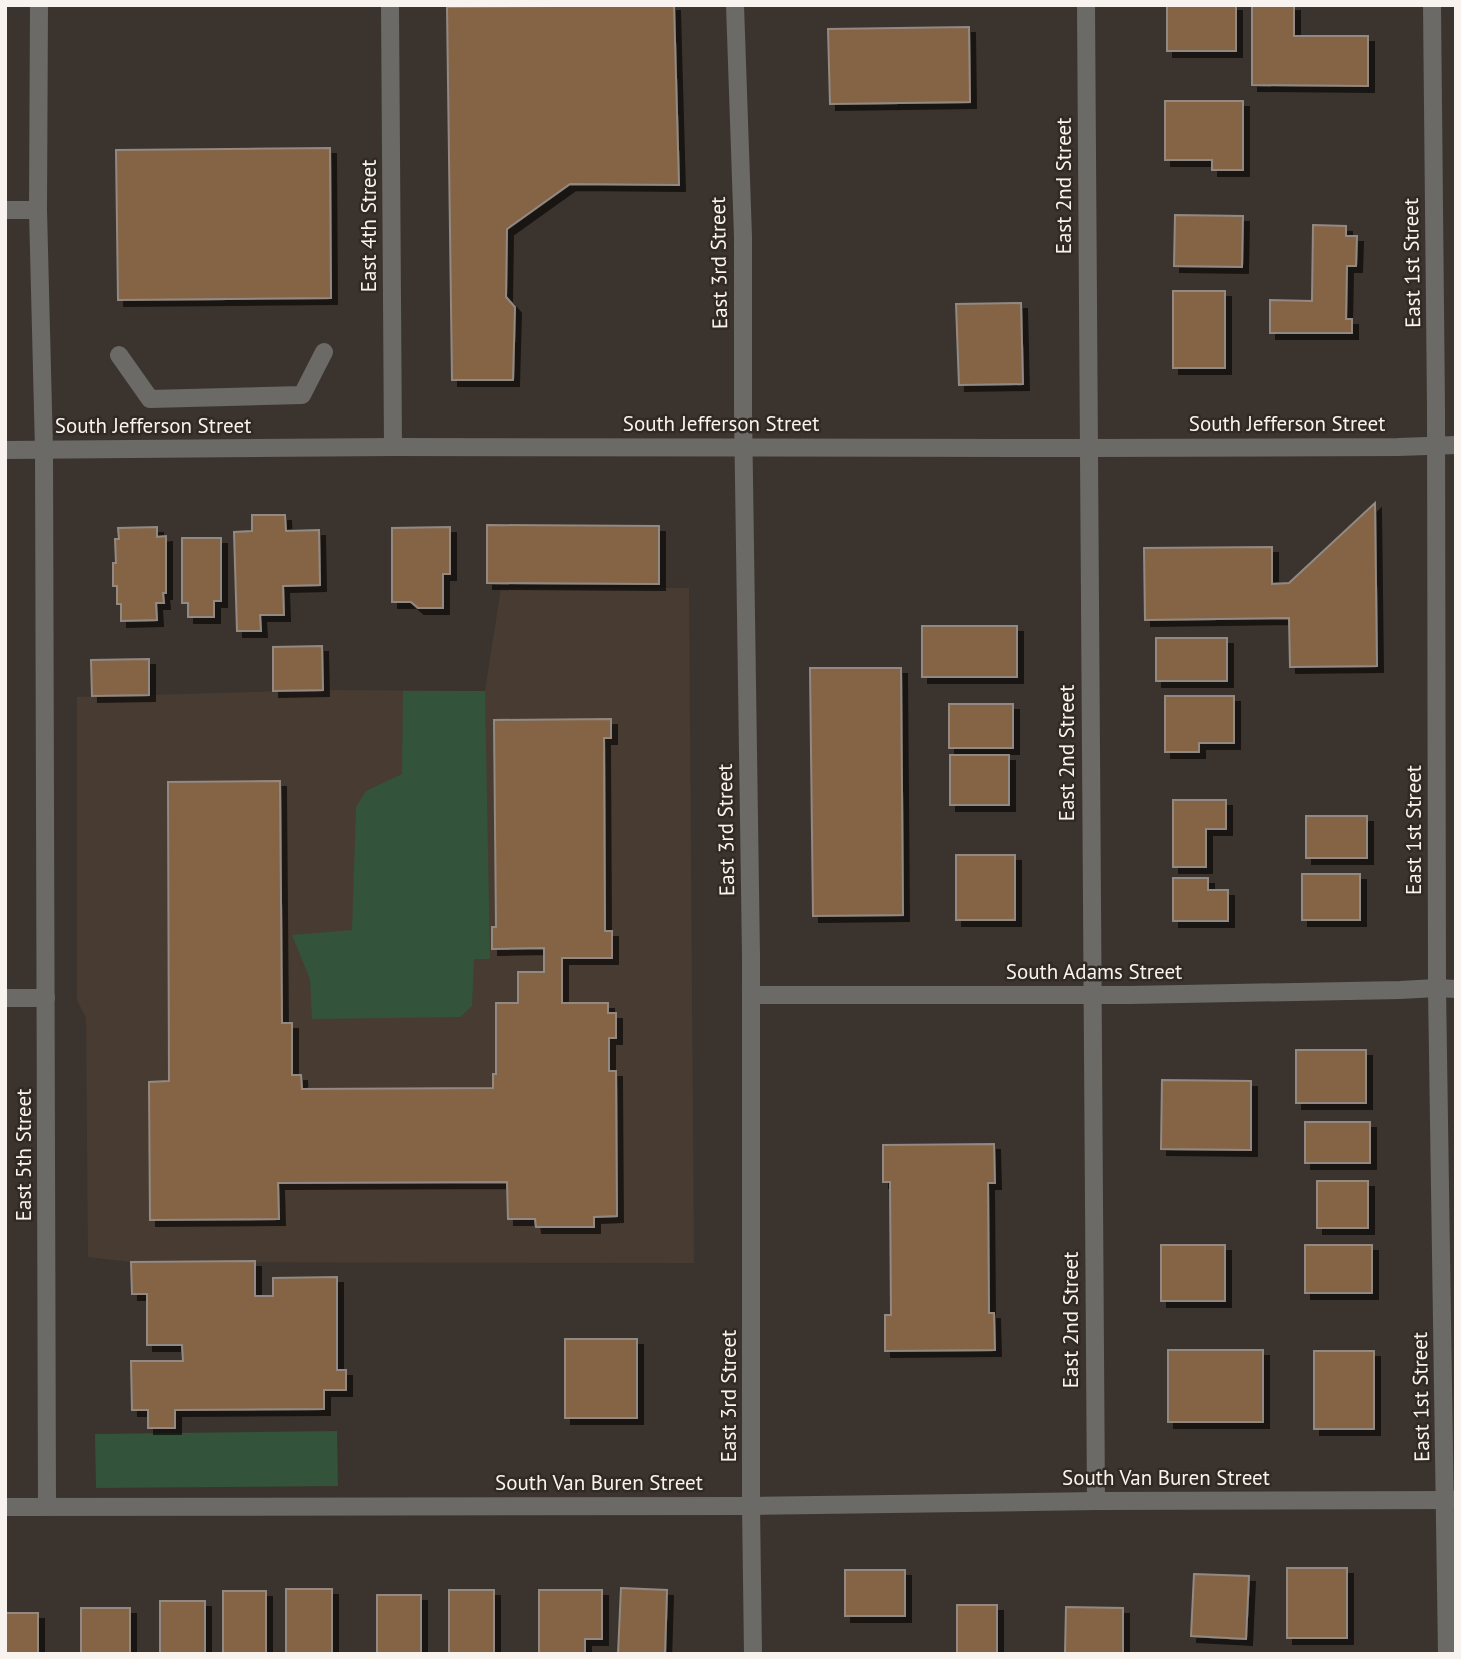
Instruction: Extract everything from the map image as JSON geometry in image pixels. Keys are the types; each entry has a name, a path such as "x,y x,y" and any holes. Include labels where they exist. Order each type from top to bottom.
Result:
{"street":[{"name":"East 5th Street","path":"39,5 38,210 44,450 47,1507"},
{"name":"East 4th Street","path":"390,5 393,447"},
{"name":"East 3rd Street","path":"735,5 743,237 751,995 753,1654"},
{"name":"East 2nd Street","path":"1086,5 1096,1501"},
{"name":"East 1st Street","path":"1432,5 1437,988 1450,1500 1447,1654"},
{"path":"5,210 38,210"},
{"path":"119,355 150,399 302,395 324,352"},
{"name":"South Jefferson Street","path":"5,450 1456,445"},
{"name":"South Adams Street","path":"751,995 1092,995 1456,989"},
{"path":"5,998 46,998"},
{"name":"South Van Buren Street","path":"5,1507 751,1506 1450,1500"}],"shaded area":[{"path":"501,588 689,588 694,1263 131,1262 88,1257 86,1018 77,1000 77,697 323,690 485,691"}],"green space":[{"path":"403,691 485,691 490,959 474,959 472,1006 460,1017 312,1019 310,979 292,935 352,930 356,807 366,791 402,774"},
{"path":"337,1431 338,1486 96,1488 95,1434"}],"building":[{"path":"674,5 679,185 570,184 507,229 506,297 515,307 513,380 452,380 447,7"},
{"path":"1167,5 1236,5 1236,51 1167,51"},
{"path":"1252,5 1294,5 1294,36 1368,36 1368,86 1252,85"},
{"path":"969,27 970,102 830,104 828,29"},
{"path":"1165,101 1243,101 1243,170 1212,170 1212,160 1165,160"},
{"path":"330,148 331,298 118,300 116,150"},
{"path":"1175,215 1243,216 1242,267 1174,266"},
{"path":"1313,225 1346,226 1346,236 1357,236 1356,266 1347,266 1346,319 1352,319 1352,333 1270,333 1270,300 1312,301"},
{"path":"1173,291 1225,291 1225,368 1173,368"},
{"path":"1021,303 1023,384 959,385 956,304"},
{"path":"1375,503 1377,666 1290,667 1289,618 1145,620 1144,548 1272,547 1272,584 1289,583"},
{"path":"252,515 285,515 286,531 319,530 320,585 283,586 284,615 260,615 261,631 237,631 234,532 252,531"},
{"path":"487,525 659,526 659,584 487,583"},
{"path":"157,527 157,537 166,536 164,603 156,603 157,620 121,621 117,586 113,586 118,528"},
{"path":"450,527 450,574 443,574 443,608 418,608 411,602 392,602 392,528"},
{"path":"182,538 221,538 221,601 214,601 214,617 188,617 188,603 182,603"},
{"path":"922,626 1017,626 1017,677 922,677"},
{"path":"1156,638 1227,638 1227,681 1156,681"},
{"path":"322,646 323,690 273,691 273,647"},
{"path":"149,659 149,695 92,696 91,660"},
{"path":"810,668 901,668 903,915 813,916"},
{"path":"1165,696 1234,696 1234,743 1199,743 1199,752 1165,752"},
{"path":"949,704 1013,704 1013,748 949,748"},
{"path":"611,719 611,738 604,738 605,931 612,931 612,958 562,958 562,1003 608,1003 608,1013 616,1013 616,1038 609,1038 609,1071 616,1071 617,1216 594,1217 594,1227 536,1227 535,1219 508,1219 507,1182 278,1183 279,1219 150,1220 149,1082 169,1081 168,782 280,781 282,1023 292,1023 292,1075 301,1075 302,1089 493,1088 493,1074 496,1074 496,1003 518,1003 518,972 544,972 544,948 492,949 492,927 496,927 494,720"},
{"path":"950,755 1009,755 1009,805 950,805"},
{"path":"1173,800 1226,800 1226,829 1206,829 1206,867 1173,867"},
{"path":"1306,816 1367,816 1367,858 1306,858"},
{"path":"956,855 1015,855 1015,920 956,920"},
{"path":"1302,874 1360,874 1360,920 1302,920"},
{"path":"1173,878 1208,878 1208,890 1228,890 1228,921 1173,921"},
{"path":"1296,1050 1366,1050 1366,1103 1296,1103"},
{"path":"1162,1080 1251,1081 1251,1150 1161,1149"},
{"path":"1305,1122 1370,1122 1370,1163 1305,1163"},
{"path":"994,1144 995,1183 988,1183 989,1313 994,1313 995,1350 885,1351 885,1315 891,1315 890,1182 883,1182 883,1145"},
{"path":"1317,1181 1368,1181 1368,1228 1317,1228"},
{"path":"1161,1245 1225,1245 1225,1301 1161,1301"},
{"path":"1305,1245 1372,1245 1372,1293 1305,1293"},
{"path":"255,1261 255,1296 273,1296 273,1278 337,1277 337,1370 346,1370 346,1390 324,1390 324,1409 175,1410 175,1428 148,1428 148,1410 132,1410 131,1361 183,1361 182,1345 147,1345 147,1294 132,1294 131,1262"},
{"path":"565,1339 637,1339 637,1418 565,1418"},
{"path":"1168,1350 1263,1350 1263,1422 1168,1422"},
{"path":"1314,1351 1374,1351 1374,1429 1314,1429"},
{"path":"1287,1568 1347,1568 1347,1638 1287,1638"},
{"path":"845,1570 905,1570 905,1616 845,1616"},
{"path":"1194,1574 1249,1576 1246,1639 1191,1636"},
{"path":"621,1588 667,1590 665,1654 618,1654"},
{"path":"286,1589 332,1589 332,1654 286,1654"},
{"path":"449,1590 494,1590 494,1654 449,1654"},
{"path":"539,1590 602,1590 602,1639 585,1639 585,1654 539,1654"},
{"path":"223,1591 266,1591 266,1654 223,1654"},
{"path":"377,1595 421,1595 421,1654 377,1654"},
{"path":"160,1601 205,1601 205,1654 160,1654"},
{"path":"957,1605 997,1605 997,1654 957,1654"},
{"path":"1066,1607 1123,1608 1123,1654 1065,1654"},
{"path":"81,1608 130,1608 130,1654 81,1654"},
{"path":"5,1613 38,1613 38,1654 5,1654"}]}
